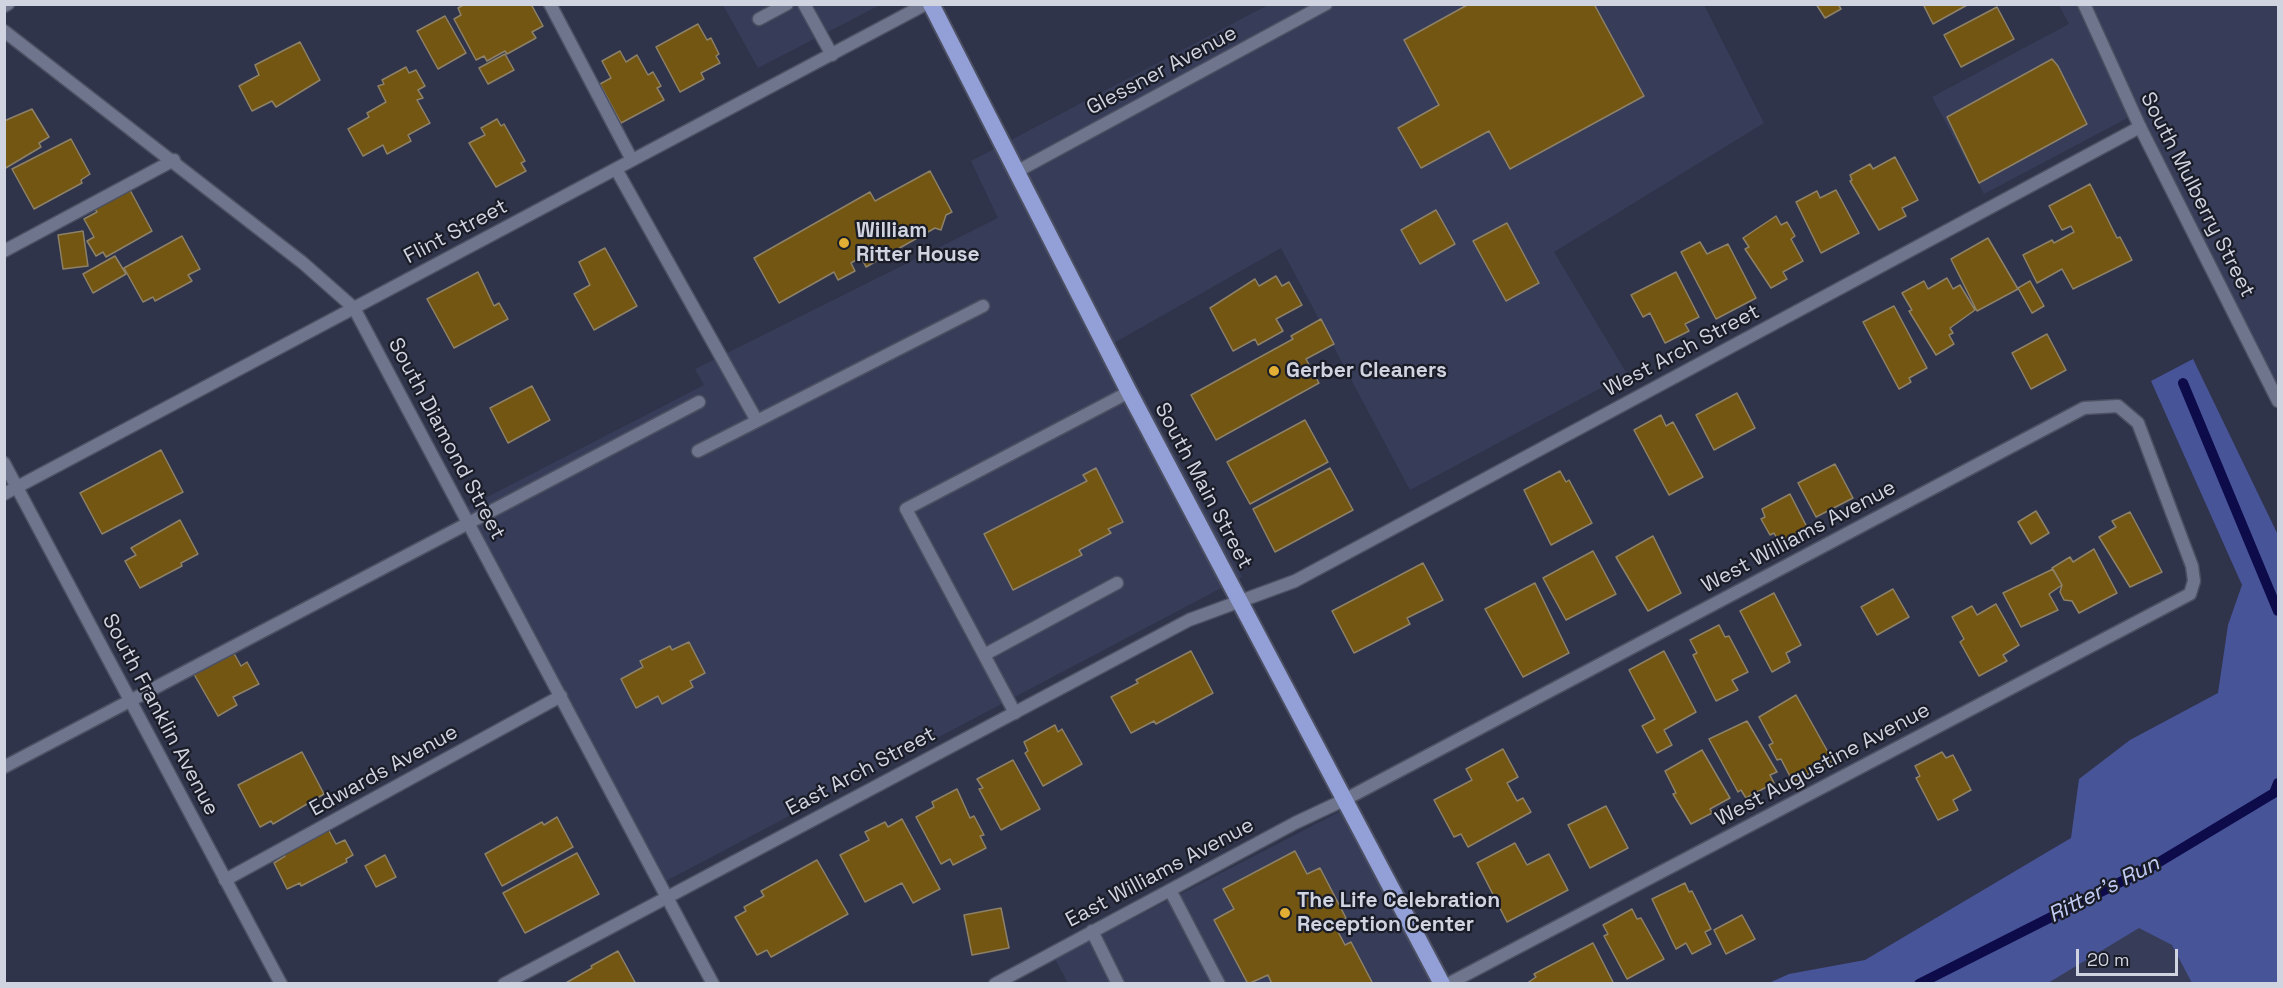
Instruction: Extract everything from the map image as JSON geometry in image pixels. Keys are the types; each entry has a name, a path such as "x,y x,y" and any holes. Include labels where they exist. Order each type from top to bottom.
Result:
{"highway":[{"name":"South Main Street","path":"931,4 1129,392 1442,984"}],"street":[{"path":"550,4 633,160"},
{"path":"759,19 787,4"},
{"path":"804,4 831,55"},
{"name":"Flint Street","path":"4,494 927,4"},
{"name":"Glessner Avenue","path":"1016,172 1326,4"},
{"name":"South Mulberry Street","path":"2084,4 2140,127 2278,400"},
{"name":"South Diamond Street","path":"4,31 174,160 303,263 354,308 713,984"},
{"name":"West Arch Street","path":"1238,601 1295,581 2140,127"},
{"path":"4,251 174,160"},
{"path":"616,169 757,421"},
{"path":"699,451 983,306"},
{"path":"1016,713 906,509 1129,392"},
{"path":"4,767 468,521 699,402"},
{"name":"West Williams Avenue","path":"1344,800 2084,408 2118,406 2138,423 2192,566"},
{"name":"South Franklin Avenue","path":"4,463 281,984"},
{"name":"West Augustine Avenue","path":"1448,984 2190,594 2194,581 2192,566"},
{"path":"984,655 1117,583"},
{"name":"East Arch Street","path":"504,984 1189,620 1238,601"},
{"name":"Edwards Avenue","path":"225,880 561,696"},
{"name":"East Williams Avenue","path":"994,984 1295,823 1344,800"},
{"path":"1170,890 1219,984"},
{"path":"1092,932 1118,984"}],"shaded area":[{"path":"723,5 880,5 758,68"},
{"path":"1268,5 1704,5 1764,123 1554,252 1627,374 1410,490 1281,248 1114,343 1242,577 666,881 466,508 704,385 695,369 998,218 971,161"},
{"path":"2059,5 2278,5 2278,394 2131,116 1984,194 1932,97 2069,24"},
{"path":"2193,359 2278,535 2278,983 2192,983 2172,945 2139,928 2048,983 1769,983 1789,974 1865,960 2071,838 2079,779 2130,740 2218,693 2228,625 2242,585 2151,381"},
{"path":"1343,810 1433,983 1068,983 1055,959"},
{"path":"2278,822 2278,983 2018,983"}],"building":[{"path":"465,4 531,4 543,26 532,32 536,38 507,54 505,51 487,61 484,56 476,60 454,19 461,15 458,8"},
{"path":"1469,4 1594,4 1644,96 1510,169 1489,131 1421,168 1398,128 1439,105 1404,40"},
{"path":"1816,4 1838,4 1841,9 1825,18"},
{"path":"1923,4 1969,4 1933,24"},
{"path":"1997,7 2014,39 1961,67 1944,35"},
{"path":"445,16 466,53 438,69 417,31"},
{"path":"698,24 707,40 711,38 719,54 716,56 720,63 701,73 704,79 680,92 656,47"},
{"path":"300,42 320,80 276,107 272,101 252,111 239,86 259,75 255,65"},
{"path":"620,51 626,62 637,55 648,75 653,72 661,86 657,88 664,100 621,123 600,84 611,78 602,61"},
{"path":"505,54 514,70 488,84 479,68"},
{"path":"2052,59 2058,66 2087,124 1979,183 1947,117"},
{"path":"406,67 409,73 416,70 425,86 418,90 423,98 417,100 430,123 408,135 411,141 387,154 383,145 363,156 348,129 369,117 367,113 386,102 378,86 384,84 382,80"},
{"path":"32,109 49,137 39,143 41,147 4,169 4,121"},
{"path":"497,119 501,126 504,124 525,161 521,163 526,171 496,187 469,143 485,135 481,128"},
{"path":"71,139 90,174 81,180 82,183 34,209 12,169"},
{"path":"1895,157 1918,200 1902,208 1906,216 1879,230 1850,181 1852,180 1850,175 1870,164 1873,169"},
{"name":"William Ritter House","path":"930,171 952,212 946,215 941,230 935,228 866,267 861,257 851,263 855,271 838,280 834,272 779,303 754,258 870,192 875,201"},
{"path":"2090,184 2117,238 2120,237 2132,260 2073,289 2062,269 2037,283 2023,255 2052,240 2054,243 2074,232 2071,226 2062,230 2049,206"},
{"path":"130,190 152,231 106,257 103,252 96,256 87,241 94,237 84,219 97,212 95,209"},
{"path":"1836,190 1859,233 1821,253 1796,202 1817,191 1820,198"},
{"path":"1436,210 1455,244 1420,264 1401,230"},
{"path":"1776,216 1781,225 1787,222 1795,236 1791,239 1803,261 1783,272 1787,279 1771,288 1745,249 1749,247 1743,238"},
{"path":"1507,223 1539,283 1506,301 1473,241"},
{"path":"83,231 88,266 63,269 58,235"},
{"path":"182,236 200,269 188,275 192,281 155,301 153,297 143,302 124,268"},
{"path":"1988,238 2018,289 1977,311 1951,259"},
{"path":"1700,242 1707,254 1728,244 1756,298 1716,319 1681,252"},
{"path":"605,248 637,306 594,330 574,294 590,285 579,262"},
{"path":"115,256 126,274 93,293 83,274"},
{"path":"478,272 494,306 499,303 508,319 454,348 427,299"},
{"path":"1676,272 1699,317 1685,324 1689,331 1665,343 1650,313 1643,317 1631,295"},
{"path":"1276,276 1282,286 1289,282 1302,305 1276,319 1283,331 1258,345 1255,339 1233,351 1210,308 1255,279 1259,286"},
{"path":"1947,278 1953,289 1960,285 1975,310 1950,328 1953,333 1949,335 1954,344 1936,355 1909,311 1912,310 1902,293 1924,281 1928,289"},
{"path":"2030,281 2044,306 2032,313 2018,288"},
{"path":"1894,306 1927,368 1909,378 1911,382 1899,389 1863,322"},
{"name":"Gerber Cleaners","path":"1321,319 1334,344 1306,359 1319,383 1216,440 1191,395 1293,339 1291,336"},
{"path":"2047,334 2066,370 2031,389 2012,353"},
{"path":"532,386 550,420 508,443 490,408"},
{"path":"1737,393 1755,428 1714,450 1696,415"},
{"path":"1661,415 1666,426 1673,422 1703,477 1669,495 1634,430"},
{"path":"1305,420 1328,462 1250,504 1227,462"},
{"path":"161,450 183,492 102,534 80,493"},
{"path":"1835,464 1853,498 1816,517 1798,483"},
{"path":"1096,468 1123,522 1108,529 1111,533 1079,550 1082,555 1013,590 984,534 1087,481 1083,475"},
{"path":"1330,468 1353,510 1275,552 1253,509"},
{"path":"1560,471 1566,482 1569,480 1592,523 1551,545 1524,490"},
{"path":"1790,494 1809,531 1781,546 1774,533 1770,535 1761,519 1765,517 1762,509"},
{"path":"2036,511 2049,533 2031,544 2018,522"},
{"path":"2130,512 2162,572 2130,587 2099,537 2116,527 2112,521"},
{"path":"180,520 198,554 181,563 182,566 140,588 125,561 136,555 131,548"},
{"path":"1653,536 1681,593 1648,611 1616,557"},
{"path":"2094,549 2117,593 2079,613 2072,601 2064,600 2060,592 2062,585 2052,568 2070,557 2073,562"},
{"path":"1593,551 1616,594 1566,620 1543,578"},
{"path":"1423,563 1443,600 1407,618 1410,624 1354,653 1332,611"},
{"path":"2053,569 2062,585 2049,594 2058,610 2021,627 2003,593"},
{"path":"1535,583 1569,653 1523,677 1485,609"},
{"path":"1893,589 1909,617 1877,635 1861,607"},
{"path":"1774,593 1801,645 1786,653 1790,662 1772,672 1740,611"},
{"path":"1996,604 2019,645 2003,655 2007,661 1979,676 1960,642 1964,639 1952,617 1972,606 1977,615"},
{"path":"1719,625 1725,637 1729,636 1748,672 1732,680 1738,690 1716,701 1693,655 1697,653 1690,640"},
{"path":"689,642 705,673 690,681 693,687 662,704 658,696 636,708 621,679 643,667 640,661 670,646 672,650"},
{"path":"231,648 241,666 247,662 259,684 233,697 237,705 218,716 191,669"},
{"path":"1191,651 1213,693 1156,724 1154,721 1131,733 1111,697 1138,683 1136,680"},
{"path":"1664,651 1696,712 1664,730 1672,745 1657,753 1642,726 1655,719 1629,670"},
{"path":"1796,695 1833,761 1793,782 1781,759 1777,760 1769,745 1773,743 1759,717"},
{"path":"1747,721 1777,772 1770,775 1774,783 1746,798 1741,790 1738,792 1709,739"},
{"path":"1055,725 1058,732 1062,729 1082,764 1043,786 1025,753 1028,751 1024,742"},
{"path":"1503,749 1518,777 1507,783 1517,801 1523,798 1531,812 1468,847 1461,834 1454,837 1434,800 1472,780 1466,769"},
{"path":"1702,750 1730,798 1710,809 1712,813 1691,824 1673,794 1676,793 1665,771"},
{"path":"302,752 324,794 273,824 271,821 260,827 238,785"},
{"path":"1942,752 1946,758 1953,755 1971,790 1953,800 1958,810 1938,820 1916,778 1920,776 1915,766"},
{"path":"1013,760 1040,809 1001,830 979,789 983,788 977,779"},
{"path":"957,789 970,818 974,816 984,835 980,836 986,848 953,865 950,859 941,864 916,817 934,807 932,802"},
{"path":"1606,806 1628,848 1590,868 1568,825"},
{"path":"557,817 573,847 502,886 485,854 542,822 544,825"},
{"path":"902,819 940,889 913,903 902,883 865,902 840,855 869,840 865,832 885,822 888,827"},
{"path":"328,829 336,844 345,840 353,855 346,859 347,862 301,886 300,883 287,889 274,863 285,856 284,853"},
{"path":"1515,843 1527,865 1549,854 1568,890 1507,922 1477,863"},
{"name":"The Life Celebration Reception Center","path":"1295,851 1307,874 1320,868 1346,918 1334,924 1345,945 1351,942 1373,984 1272,984 1268,975 1248,984 1214,920 1234,909 1223,889"},
{"path":"577,853 599,894 525,933 503,893"},
{"path":"385,855 396,877 376,887 365,866"},
{"path":"817,860 848,914 771,957 767,950 757,955 735,917 746,911 744,907 764,896 761,891"},
{"path":"1685,883 1689,892 1692,891 1711,929 1705,932 1711,944 1692,954 1686,943 1676,949 1652,899"},
{"path":"1001,908 1009,948 972,955 964,915"},
{"path":"1632,909 1637,919 1641,918 1664,959 1627,979 1604,936 1608,934 1603,925"},
{"path":"1742,915 1755,939 1726,954 1714,930"},
{"path":"1593,943 1614,984 1526,984 1536,977 1534,974"},
{"path":"618,951 636,984 564,984 592,968 591,966"}],"waterway":[{"name":"Ritter's Run","path":"2183,383 2278,611"},
{"name":"Ritter's Run","path":"1919,984 2156,864 2274,793 2278,783"}],"place":[{"name":"William Ritter House","path":"844,243"},
{"name":"Gerber Cleaners","path":"1274,371"},
{"name":"The Life Celebration Reception Center","path":"1285,913"}]}
